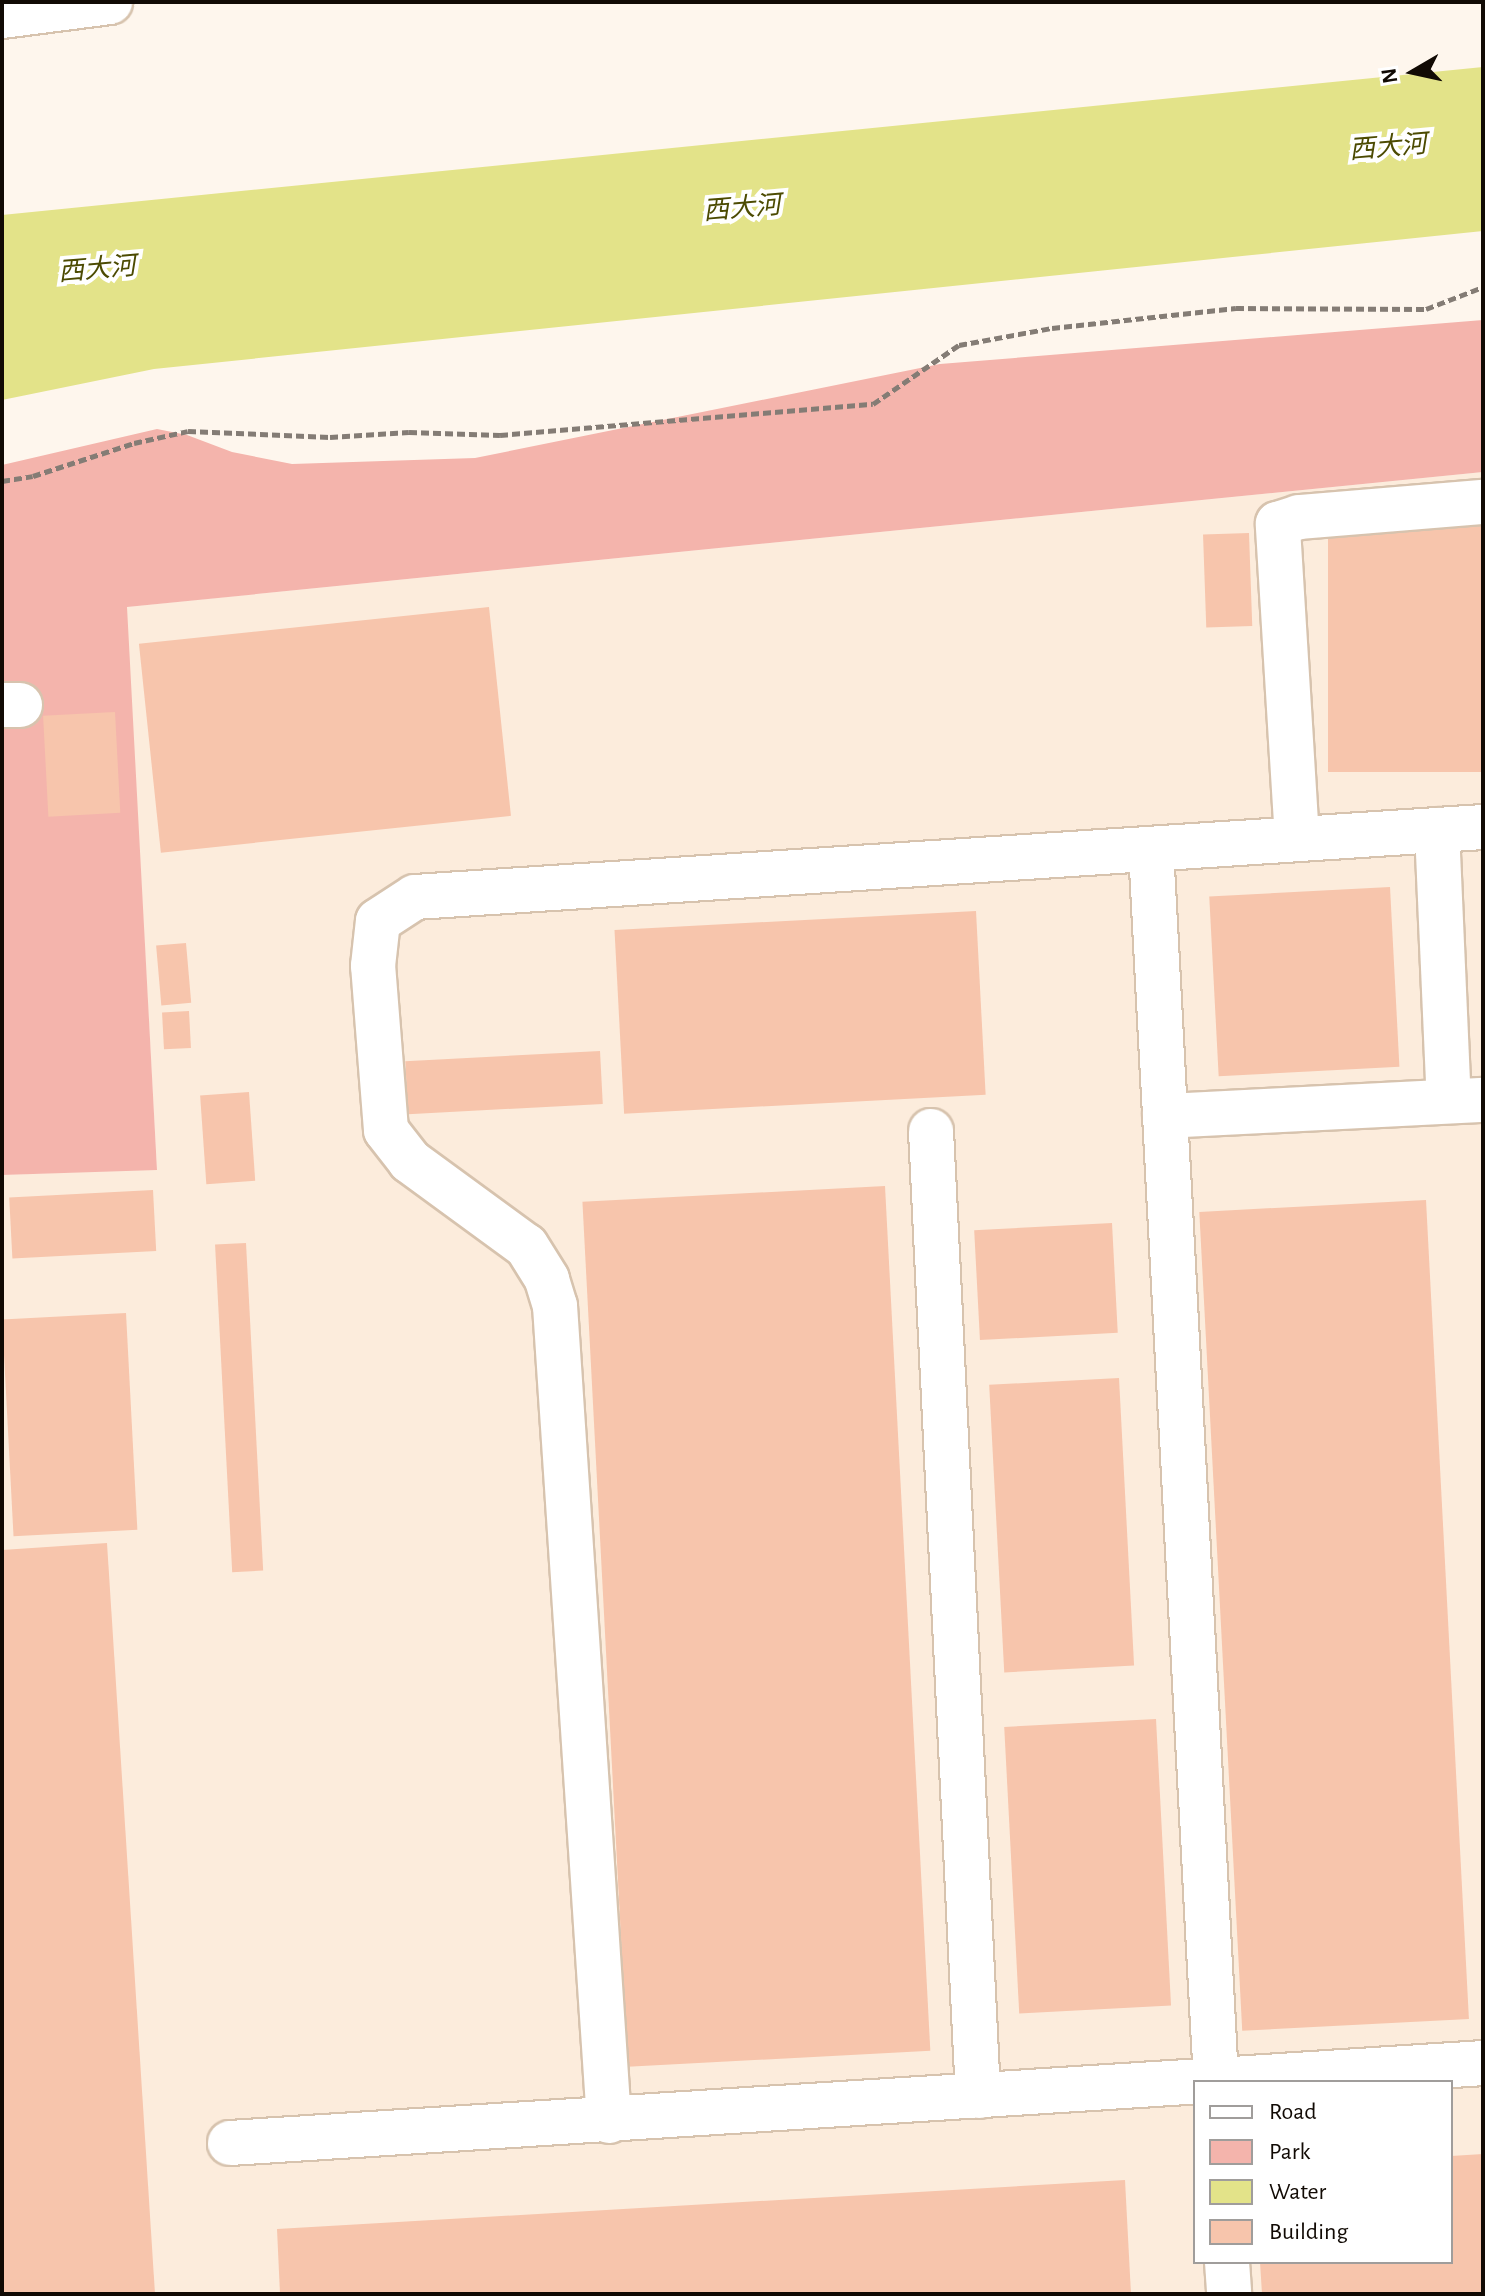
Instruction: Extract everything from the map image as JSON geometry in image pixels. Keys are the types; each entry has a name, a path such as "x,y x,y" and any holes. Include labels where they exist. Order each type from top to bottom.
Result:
{"main road":[{"path":"2,16 110,2"},
{"path":"1297,839 1278,524 1299,517 1483,502"},
{"path":"609,2121 555,1306 547,1279 526,1246 410,1161 386,1130 373,966 378,921 415,897 1483,827"},
{"path":"1165,1116 1466,1100 1437,830"},
{"path":"1151,849 1216,2080"},
{"path":"931,1131 978,2096"},
{"path":"1231,2080 1483,2063"},
{"path":"230,2143 1193,2082"},
{"path":"1227,2264 1229,2294"}],"path":[{"path":"2,481 33,476 134,443 188,431 330,437 409,432 500,435 873,404 959,345 1052,328 1236,308 1426,309 1483,287"}],"shaded area":[{"path":"1483,472 1483,2294 2,2294 2,1175 157,1169 126,607"}],"green space":[{"path":"1483,320 1483,472 127,607 157,1170 2,1175 2,465 157,429 187,435 232,452 292,464 475,458 940,364"}],"water":[{"name":"西大河","path":"1483,67 1483,231 154,369 2,400 2,215"}],"building":[{"path":"1328,522 1483,522 1483,772 1328,772"},
{"path":"1249,533 1252,626 1206,628 1203,535"},
{"path":"489,607 511,816 161,853 139,644"},
{"path":"115,712 120,813 48,817 43,716"},
{"path":"1390,887 1399,1067 1219,1076 1209,896"},
{"path":"976,911 986,1095 624,1114 614,930"},
{"path":"186,943 191,1003 161,1005 156,946"},
{"path":"189,1011 191,1048 164,1049 162,1012"},
{"path":"600,1051 603,1104 408,1114 405,1061"},
{"path":"249,1092 255,1181 206,1184 200,1095"},
{"path":"885,1186 930,2051 628,2067 582,1202"},
{"path":"153,1190 156,1251 12,1258 9,1198"},
{"path":"1426,1200 1469,2019 1242,2031 1199,1212"},
{"path":"1112,1223 1118,1333 980,1340 974,1230"},
{"path":"246,1243 263,1571 232,1572 215,1245"},
{"path":"126,1313 137,1530 14,1536 2,1319"},
{"path":"1119,1378 1134,1666 1004,1672 989,1385"},
{"path":"107,1543 155,2294 2,2294 2,1550"},
{"path":"1156,1719 1171,2006 1019,2014 1004,1727"},
{"path":"1483,2154 1483,2294 1262,2294 1260,2264 1453,2264 1453,2156"},
{"path":"1125,2180 1131,2294 280,2294 277,2229"}]}
